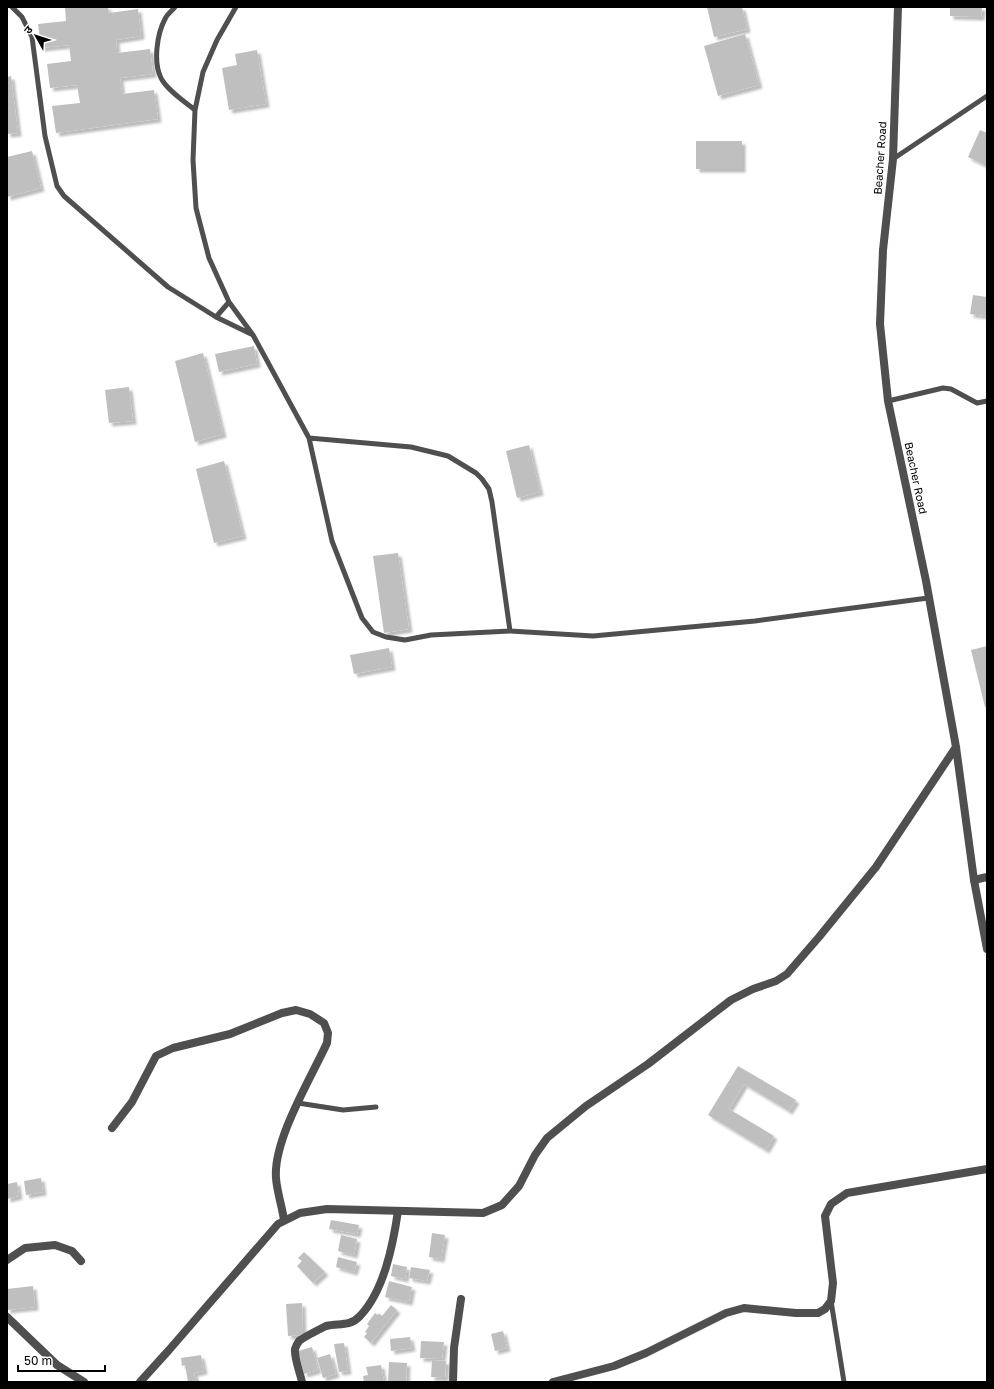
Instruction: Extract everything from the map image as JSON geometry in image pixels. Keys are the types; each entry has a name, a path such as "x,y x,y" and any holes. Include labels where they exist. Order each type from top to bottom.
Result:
{"street":[{"name":"Beacher Road","path":"898,7 893,159 883,250 880,324 888,401 926,581 956,747 974,880 987,950"},
{"path":"140,1382 278,1224 284,1220 300,1213 327,1210 483,1213 502,1205 519,1186 535,1155 547,1138 586,1106 648,1064 731,1000 753,988 776,981 787,974 876,867 956,747"},
{"path":"974,880 987,877"},
{"path":"112,1128 132,1102 156,1056 173,1048 230,1034 282,1013 296,1010 310,1014 324,1023 328,1034 327,1043 282,1139 277,1160 276,1177 284,1220"},
{"path":"553,1382 614,1366 646,1353 726,1313 744,1308 796,1313 818,1313 826,1309 831,1301 833,1283 825,1216 831,1204 847,1193 987,1169"},
{"path":"302,1382 295,1351 296,1345 300,1340 324,1327 352,1324 360,1317 379,1286 395,1230 398,1211"},
{"path":"7,1260 25,1248 55,1245 72,1251 81,1261"},
{"path":"453,1382 454,1348 461,1299"},
{"path":"7,1317 57,1365 84,1382"}],"lane":[{"path":"12,7 22,16 32,37 45,136 58,186 64,196 168,287 216,317 253,335"},
{"path":"175,7 165,18 157,44 158,65 161,79 170,89 195,110"},
{"path":"236,7 217,40 203,72 195,110 194,160 196,208 209,258 229,302 253,335 308,438 332,541 362,618 373,632 386,637 405,640 431,635 510,631 592,636 756,621 928,598"},
{"path":"893,159 987,96"},
{"path":"216,317 229,302"},
{"path":"888,401 943,388 951,390 977,403 987,401"},
{"path":"308,438 411,447 448,456 476,473 488,489 492,502 510,631"},
{"path":"298,1103 343,1110 376,1107"},
{"path":"831,1301 844,1382"}],"building":[{"path":"65,7 108,7 109,13 138,9 141,36 116,40 117,53 150,49 153,74 120,78 122,94 154,90 158,119 56,133 52,106 80,103 77,85 50,88 47,64 71,61 69,45 41,48 38,24 66,21"},
{"path":"707,7 742,7 747,29 714,37"},
{"path":"950,7 982,7 981,17 950,16"},
{"path":"745,34 759,85 718,96 704,46"},
{"path":"257,50 266,104 229,110 222,68 237,65 235,54"},
{"path":"11,76 18,133 7,134 7,77"},
{"path":"980,130 987,133 987,166 968,157"},
{"path":"696,141 742,141 742,169 696,169"},
{"path":"32,151 41,188 7,197 7,157"},
{"path":"973,295 987,297 987,316 970,314"},
{"path":"254,346 257,364 219,372 215,354"},
{"path":"203,353 223,434 195,442 175,361"},
{"path":"129,387 133,421 109,423 105,390"},
{"path":"529,445 540,492 517,498 506,451"},
{"path":"224,461 243,536 214,543 196,469"},
{"path":"398,553 409,629 384,633 373,556"},
{"path":"987,646 987,707 985,707 971,650"},
{"path":"389,648 392,667 354,674 350,655"},
{"path":"738,1066 796,1100 789,1111 744,1084 729,1109 774,1136 766,1150 708,1115"},
{"path":"41,1178 43,1192 26,1195 24,1181"},
{"path":"17,1182 19,1196 7,1199 7,1184"},
{"path":"331,1220 359,1225 357,1234 329,1229"},
{"path":"432,1233 445,1235 441,1259 429,1257"},
{"path":"341,1235 357,1239 354,1255 338,1251"},
{"path":"304,1252 325,1272 313,1283 297,1266 302,1261 298,1258"},
{"path":"338,1257 357,1262 354,1272 336,1267"},
{"path":"393,1264 407,1267 405,1279 391,1276"},
{"path":"411,1267 430,1270 427,1281 409,1278"},
{"path":"389,1281 412,1287 409,1302 385,1297"},
{"path":"33,1286 35,1307 7,1310 7,1289"},
{"path":"302,1303 303,1335 288,1336 286,1304"},
{"path":"391,1305 397,1310 371,1343 364,1337 369,1326 367,1324 375,1313 378,1315 379,1313 382,1316"},
{"path":"503,1331 507,1348 495,1351 491,1334"},
{"path":"410,1337 412,1348 391,1351 390,1339"},
{"path":"421,1341 444,1342 442,1359 420,1358"},
{"path":"344,1343 348,1371 339,1372 334,1344"},
{"path":"312,1347 318,1370 304,1374 298,1351"},
{"path":"330,1354 336,1374 323,1378 317,1358"},
{"path":"201,1355 204,1371 194,1373 195,1379 198,1378 199,1382 188,1382 185,1365 182,1366 181,1358"},
{"path":"432,1360 446,1361 445,1378 431,1377"},
{"path":"389,1362 407,1363 406,1382 388,1382"},
{"path":"381,1365 384,1382 364,1382 363,1376 368,1375 366,1367"}]}
